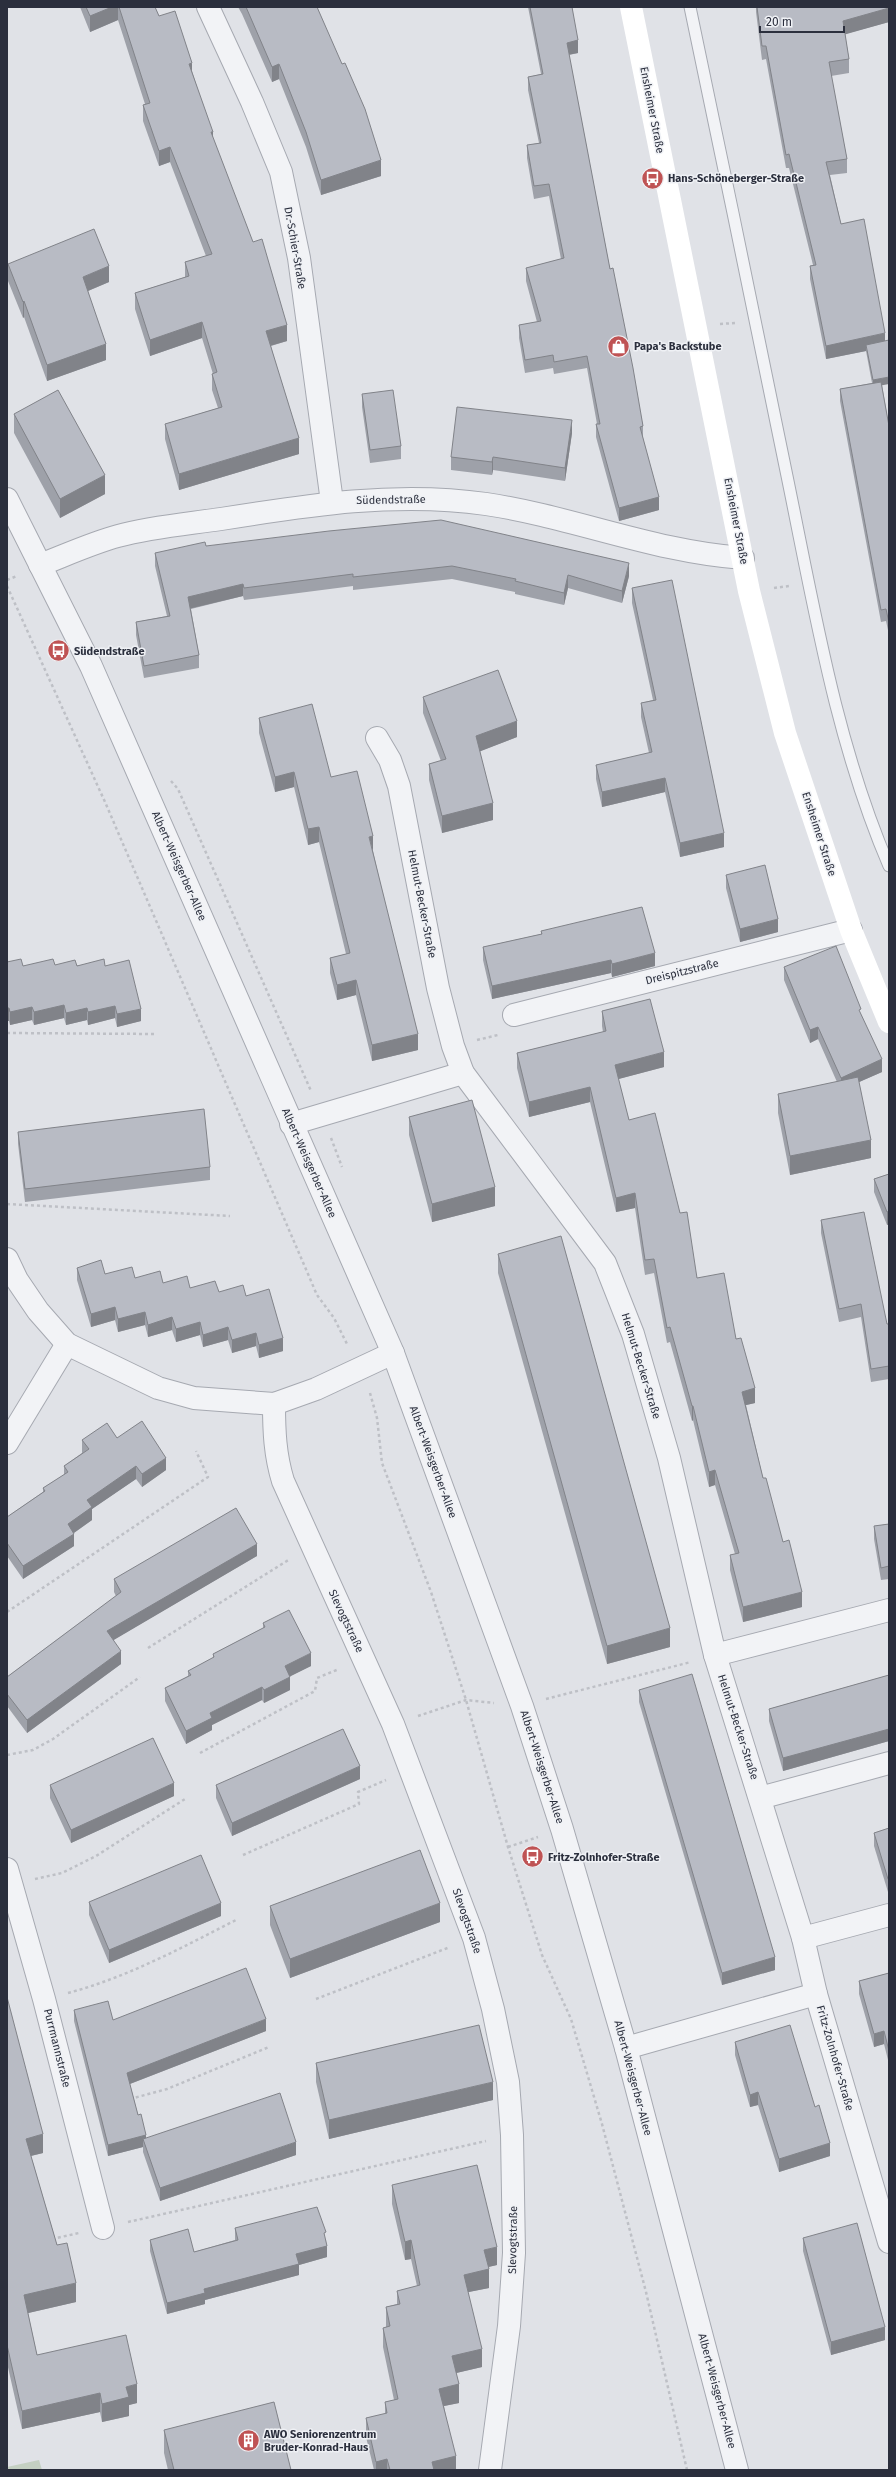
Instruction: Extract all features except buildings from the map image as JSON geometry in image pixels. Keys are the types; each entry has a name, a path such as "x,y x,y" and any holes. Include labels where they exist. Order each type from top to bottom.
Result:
{"main road":[{"name":"Ensheimer Straße","path":"632,7 749,591 785,732 851,930 889,1022"}],"street":[{"name":"Dr.-Schier-Straße","path":"208,7 252,102 281,172 299,258 332,502"},
{"name":"Südendstraße","path":"40,565 118,536 332,502 384,498 428,498 486,504 550,517 651,544 703,555 743,558"},
{"name":"Albert-Weisgerber-Allee","path":"7,499 91,666 291,1124 393,1353 522,1706 562,1829 626,2048 737,2470"},
{"name":"Helmut-Becker-Straße","path":"377,738 390,760 399,786 438,988 453,1046 463,1073 604,1263 633,1334 664,1444 715,1655 803,1938 816,1994"},
{"name":"Dreispitzstraße","path":"514,1015 851,930"},
{"path":"291,1124 463,1073"},
{"path":"7,1259 17,1280 38,1311 67,1344 158,1388 194,1398 274,1404 316,1389 393,1353"},
{"path":"7,1443 67,1344"},
{"name":"Slevogtstraße","path":"274,1404 274,1438 276,1460 311,1546 393,1724 474,1938 493,2009 508,2082 512,2135 514,2253 510,2318 490,2470"},
{"path":"715,1655 889,1610"},
{"path":"760,1798 889,1763"},
{"name":"Purrmannstraße","path":"9,1877 44,1999 103,2228"},
{"path":"803,1938 889,1915"},
{"name":"Fritz-Zolnhofer-Straße","path":"626,2048 816,1994 889,2242"}],"lane":[{"path":"690,7 756,320 809,584 850,762 873,830 889,866"}],"path":[{"path":"696,327 756,320"},
{"path":"749,591 809,584"},
{"path":"7,586 105,802 317,1294 334,1318 371,1396 377,1418 382,1463 431,1592 466,1700 508,1847 542,1955 571,2019 602,2124 646,2292 687,2470"},
{"path":"7,1033 155,1034"},
{"path":"7,1204 230,1216"},
{"path":"7,1612 208,1477 196,1451"},
{"path":"148,1648 311,1546"},
{"path":"393,1724 466,1700 522,1706 715,1655"},
{"path":"200,1753 315,1691 317,1678 363,1659"},
{"path":"7,1755 33,1750 53,1739 140,1677"},
{"path":"243,1855 359,1804 358,1792 410,1769"},
{"path":"9,1877 62,1873 96,1856 185,1799"},
{"path":"508,1847 562,1829"},
{"path":"44,1999 105,1983 141,1968 236,1920"},
{"path":"316,1999 474,1938"},
{"path":"126,2100 167,2089 269,2048"},
{"path":"48,2240 512,2135"}],"green space":[{"path":"39,2460 42,2470 7,2470 7,2467"}],"place":[{"name":"Hans-Schöneberger-Straße","path":"653,178"},
{"name":"Papa's Backstube","path":"618,346"},
{"name":"Südendstraße","path":"58,651"},
{"name":"Fritz-Zolnhofer-Straße","path":"532,1857"},
{"name":"AWO Seniorenzentrum Bruder-Konrad-Haus","path":"248,2440"}]}
